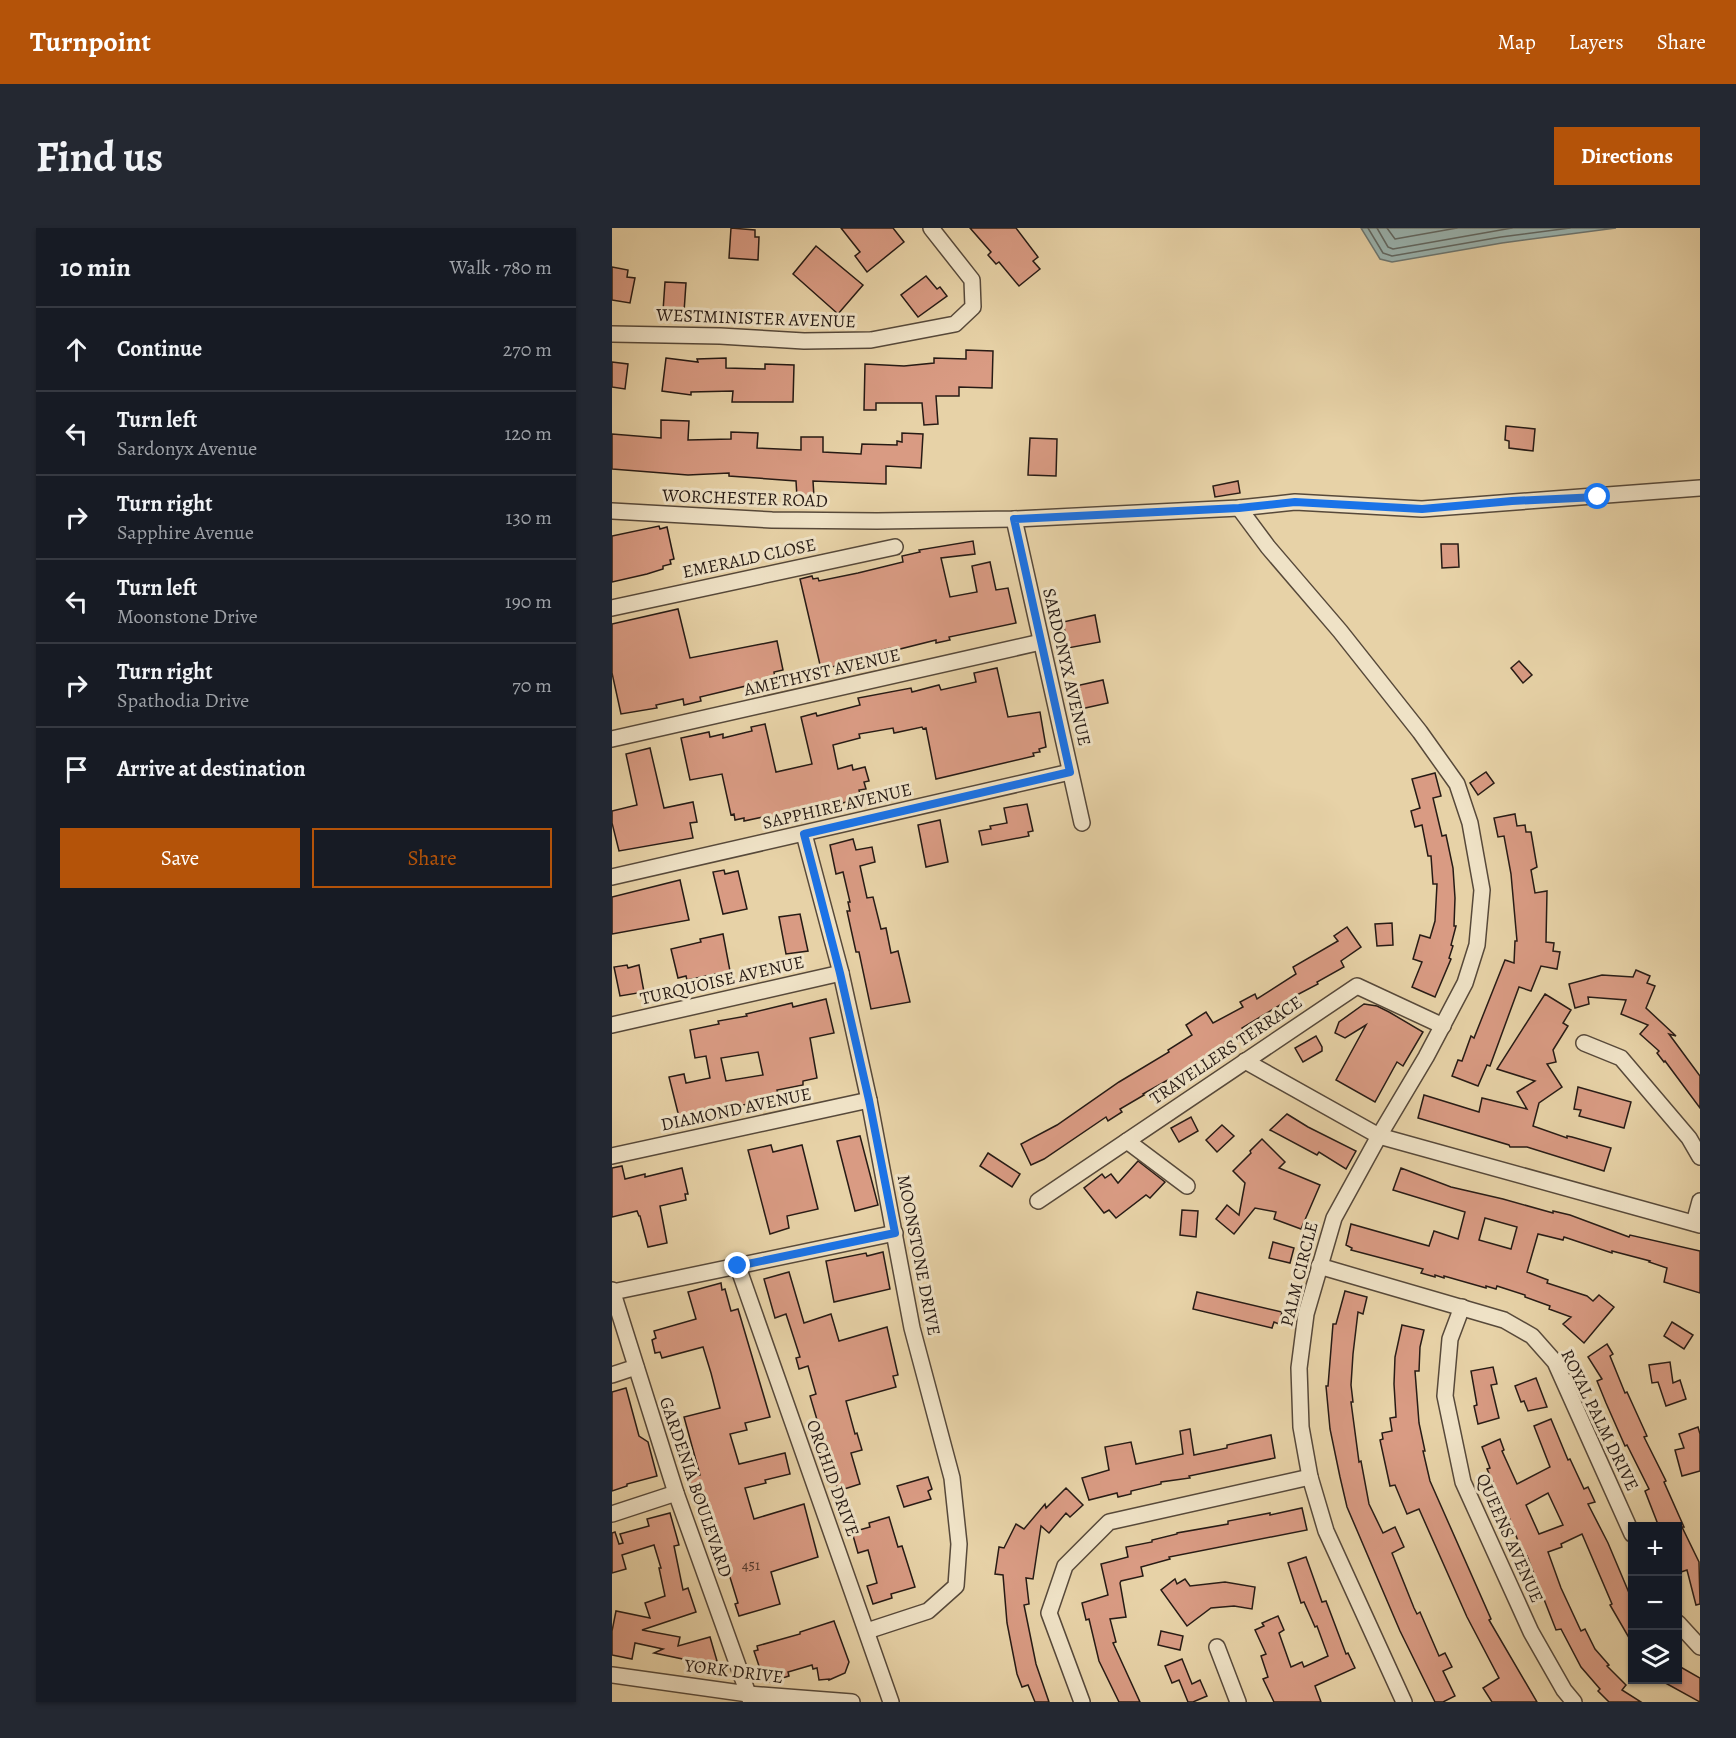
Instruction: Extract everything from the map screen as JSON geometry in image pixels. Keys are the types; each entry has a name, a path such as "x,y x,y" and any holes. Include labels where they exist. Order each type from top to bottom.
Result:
{"street":[{"name":"WESTMINISTER AVENUE","path":"612,334 720,336 804,341 871,340 955,324 973,307 972,280 931,228"},
{"name":"WORCHESTER ROAD","path":"612,511 772,520 1014,519 1239,508 1295,502 1422,509 1700,488"},
{"name":"PALM CIRCLE","path":"1239,508 1420,732 1457,784 1470,823 1482,890 1477,945 1465,983 1334,1218 1306,1314 1299,1368 1301,1427 1310,1477 1326,1531 1404,1702"},
{"name":"SARDONYX AVENUE","path":"1014,519 1082,823"},
{"name":"EMERALD CLOSE","path":"612,608 894,547"},
{"name":"AMETHYST AVENUE","path":"612,739 1041,642"},
{"name":"SAPPHIRE AVENUE","path":"612,877 1070,772"},
{"name":"MOONSTONE DRIVE","path":"804,834 840,973 869,1100 912,1328 952,1478 959,1544 957,1586 928,1611 867,1631"},
{"name":"TURQUOISE AVENUE","path":"612,1025 840,973"},
{"name":"TRAVELLERS TERRACE","path":"1038,1201 1357,986 1443,1026"},
{"path":"1584,1043 1620,1058 1689,1138 1700,1157"},
{"path":"1245,1061 1379,1136 1697,1224 1700,1201"},
{"name":"DIAMOND AVENUE","path":"612,1156 869,1100"},
{"path":"1127,1141 1187,1186"},
{"path":"612,1291 895,1233"},
{"name":"ORCHID DRIVE","path":"738,1266 891,1702"},
{"name":"ROYAL PALM DRIVE","path":"1319,1266 1504,1320 1532,1336 1555,1362 1628,1525"},
{"name":"GARDENIA BOULEVARD","path":"612,1291 676,1493 749,1698"},
{"name":"QUEENS AVENUE","path":"1462,1307 1450,1339 1445,1396 1463,1482 1531,1632 1564,1690 1575,1702"},
{"path":"612,1375 636,1367"},
{"path":"1082,1702 1049,1613 1065,1566 1109,1522 1310,1477"},
{"path":"612,1514 676,1493"},
{"path":"1682,1628 1700,1647"},
{"path":"1217,1647 1238,1702"},
{"name":"YORK DRIVE","path":"612,1675 749,1698 852,1702"}],"water":[{"path":"1361,228 1616,228 1502,243 1392,262 1380,259"}],"building":[{"path":"731,228 755,230 755,237 759,237 758,260 729,258"},
{"path":"841,228 893,228 904,242 867,272 855,256 860,252"},
{"path":"970,228 1016,228 1038,257 1033,261 1040,269 1019,286 999,262 996,264 988,255 991,252"},
{"path":"816,246 863,285 838,314 793,274"},
{"path":"612,267 628,270 627,277 635,278 630,303 612,300"},
{"path":"926,276 937,289 940,287 947,296 918,317 901,295"},
{"path":"665,282 686,283 684,312 663,311"},
{"path":"966,350 993,351 992,388 959,387 959,396 936,396 938,424 924,425 922,403 876,403 876,410 864,410 865,364 904,366 934,363 934,358 966,359"},
{"path":"666,358 698,362 697,359 726,358 726,368 765,369 765,364 794,365 793,402 732,402 733,391 691,392 691,395 662,391"},
{"path":"612,362 628,364 625,389 612,387"},
{"path":"661,420 689,421 688,440 731,439 731,432 758,433 757,448 801,450 801,437 823,437 823,452 861,454 862,444 897,445 897,441 902,442 902,433 923,434 921,468 886,466 886,484 813,481 814,497 797,497 796,481 729,476 729,473 688,475 612,469 612,434 661,438"},
{"path":"1506,426 1535,429 1533,451 1509,448 1509,441 1505,440"},
{"path":"1030,438 1057,439 1056,476 1028,475"},
{"path":"1238,481 1240,493 1215,497 1213,486"},
{"path":"659,526 660,529 667,527 674,559 670,560 671,564 647,574 612,582 612,536"},
{"path":"973,541 975,554 941,558 950,597 977,592 972,566 990,562 996,590 1008,588 1016,623 949,637 950,640 936,643 936,640 892,651 891,648 871,653 872,657 821,669 800,579 812,576 813,579 818,578 819,581 858,573 903,562 902,556 920,552 919,550"},
{"path":"1441,544 1458,544 1459,567 1442,568"},
{"path":"678,609 690,658 777,641 783,670 774,672 775,679 700,697 701,701 684,705 683,699 656,705 657,708 621,714 612,673 612,624"},
{"path":"1095,615 1100,642 1068,648 1063,622"},
{"path":"1519,661 1532,675 1523,683 1511,668"},
{"path":"997,668 1008,717 1040,712 1046,747 1039,749 1040,752 1033,753 1034,756 936,779 926,728 894,733 893,728 859,734 860,738 833,745 838,769 852,765 853,770 865,767 869,781 864,782 866,789 859,790 861,798 820,809 819,807 744,821 744,818 735,820 734,814 731,815 722,774 690,780 681,738 709,732 710,737 723,734 723,738 752,731 751,727 765,724 776,772 812,764 801,717 816,713 817,716 860,705 858,698 911,688 912,692 939,685 941,690 976,682 974,673"},
{"path":"1103,680 1108,703 1076,710 1071,687"},
{"path":"650,748 664,808 693,802 697,822 690,823 693,838 619,851 612,823 612,811 637,805 626,754"},
{"path":"1486,772 1494,783 1478,795 1470,783"},
{"path":"1435,773 1441,796 1433,798 1442,836 1446,835 1453,868 1454,926 1456,926 1449,958 1451,959 1435,997 1412,987 1422,962 1413,959 1420,935 1430,938 1435,921 1437,884 1433,884 1431,856 1428,856 1422,825 1415,827 1411,811 1420,808 1412,779"},
{"path":"1027,804 1033,831 1028,832 1029,836 982,845 979,831 1007,823 1004,808"},
{"path":"1515,814 1517,826 1525,825 1526,832 1531,832 1537,867 1531,870 1535,893 1547,891 1546,942 1554,943 1553,951 1560,952 1557,969 1541,966 1531,991 1519,987 1490,1066 1487,1065 1478,1086 1452,1076 1458,1060 1462,1061 1471,1036 1474,1038 1505,960 1514,963 1515,941 1517,941 1511,874 1504,836 1498,837 1494,818"},
{"path":"940,820 948,862 926,867 918,825"},
{"path":"853,839 856,850 872,847 875,862 860,866 867,898 873,897 881,929 886,928 891,953 898,951 910,1002 871,1009 859,952 856,952 847,911 850,911 848,902 850,902 843,872 836,874 830,845"},
{"path":"724,870 725,874 738,871 747,909 723,914 713,872"},
{"path":"680,880 689,920 612,934 612,897"},
{"path":"800,914 808,951 786,954 779,917"},
{"path":"1392,923 1393,945 1377,946 1375,924"},
{"path":"1347,927 1361,947 1341,961 1344,967 1293,997 1295,999 1282,1007 1280,1005 1242,1028 1244,1032 1120,1109 1122,1112 1108,1121 1106,1117 1044,1159 1031,1165 1021,1144 1057,1125 1119,1082 1169,1052 1168,1050 1192,1035 1186,1025 1206,1012 1213,1023 1243,1007 1240,1002 1255,994 1257,999 1296,974 1293,967 1338,941 1334,936"},
{"path":"723,934 730,971 687,980 686,976 678,978 671,949"},
{"path":"627,965 628,968 639,965 644,992 620,996 614,967"},
{"path":"1636,970 1650,976 1647,983 1655,986 1646,1008 1676,1036 1669,1034 1700,1076 1700,1108 1657,1053 1659,1051 1640,1034 1648,1025 1621,1014 1626,1000 1588,997 1589,1004 1575,1008 1569,984 1602,975 1633,977"},
{"path":"1545,994 1571,1010 1563,1023 1568,1026 1553,1050 1556,1062 1547,1064 1562,1087 1539,1103 1533,1126 1567,1138 1567,1136 1572,1137 1611,1148 1604,1171 1527,1147 1510,1147 1418,1118 1424,1095 1479,1112 1482,1098 1527,1109 1517,1092 1535,1081 1497,1069"},
{"path":"826,999 834,1033 810,1038 817,1078 803,1081 803,1085 777,1090 778,1094 760,1098 761,1102 724,1108 691,1118 690,1114 679,1117 669,1077 684,1074 686,1083 710,1078 706,1056 695,1058 690,1030 792,1003 793,1007","holes":["758,1052 763,1075 726,1081 721,1058"]},
{"path":"1364,1004 1377,1006 1423,1032 1403,1066 1397,1062 1375,1102 1336,1080 1366,1025 1345,1038 1335,1033 1339,1022"},
{"path":"1316,1036 1322,1051 1303,1062 1295,1048"},
{"path":"1578,1087 1631,1102 1624,1128 1579,1116 1581,1110 1574,1109"},
{"path":"1287,1114 1356,1151 1346,1169 1319,1152 1317,1155 1270,1130"},
{"path":"1191,1117 1198,1131 1179,1142 1171,1128"},
{"path":"1222,1125 1234,1136 1217,1152 1206,1140"},
{"path":"860,1136 878,1205 855,1211 837,1141"},
{"path":"1262,1139 1285,1162 1279,1168 1320,1185 1301,1229 1274,1219 1276,1212 1255,1208 1234,1234 1216,1219 1227,1205 1239,1215 1245,1183 1233,1171"},
{"path":"771,1145 773,1152 802,1145 818,1209 787,1216 789,1228 770,1234 748,1150"},
{"path":"988,1153 1020,1174 1012,1187 980,1166"},
{"path":"1138,1161 1165,1182 1150,1198 1146,1195 1116,1218 1109,1210 1104,1213 1084,1188 1102,1174 1105,1178 1111,1174 1118,1183"},
{"path":"622,1166 625,1179 645,1174 645,1177 682,1168 688,1194 685,1194 686,1200 660,1206 667,1243 648,1247 637,1211 612,1217 612,1168"},
{"path":"1401,1168 1451,1187 1553,1213 1553,1211 1570,1215 1629,1237 1630,1235 1700,1251 1700,1293 1664,1282 1667,1268 1650,1261 1612,1251 1612,1253 1564,1237 1563,1240 1538,1234 1527,1272 1548,1280 1547,1283 1587,1296 1593,1301 1599,1295 1614,1307 1584,1343 1563,1324 1571,1317 1549,1309 1550,1306 1525,1297 1525,1295 1497,1286 1496,1289 1486,1286 1486,1288 1444,1276 1444,1278 1435,1275 1435,1277 1421,1273 1423,1269 1351,1250 1352,1248 1346,1245 1351,1224 1429,1246 1434,1231 1458,1239 1465,1212 1393,1190","holes":["1485,1218 1517,1227 1511,1249 1479,1240"]},
{"path":"1182,1210 1198,1211 1196,1237 1180,1235"},
{"path":"1273,1242 1294,1248 1290,1263 1269,1258"},
{"path":"883,1252 890,1289 834,1302 826,1261"},
{"path":"789,1272 804,1323 831,1314 839,1341 887,1327 898,1375 893,1376 896,1387 846,1401 862,1450 851,1453 860,1484 838,1491 810,1396 816,1394 808,1366 799,1369 796,1358 800,1357 786,1314 775,1318 764,1279"},
{"path":"721,1283 731,1311 738,1309 770,1417 745,1423 747,1430 730,1434 739,1464 785,1453 790,1474 745,1488 754,1519 804,1504 818,1557 771,1572 780,1604 739,1616 735,1604 738,1603 724,1558 720,1559 706,1501 702,1502 698,1487 692,1489 689,1478 700,1475 684,1417 720,1408 703,1347 662,1358 660,1352 655,1353 652,1340 656,1338 654,1331 696,1319 688,1292"},
{"path":"1345,1291 1367,1297 1363,1314 1358,1312 1351,1385 1353,1402 1351,1402 1359,1462 1361,1461 1369,1504 1383,1533 1395,1527 1404,1547 1392,1553 1414,1608 1417,1614 1420,1612 1439,1656 1445,1653 1452,1667 1443,1671 1455,1696 1443,1702 1435,1702 1400,1631 1347,1507 1330,1429 1326,1386 1328,1386 1333,1324 1336,1324"},
{"path":"1197,1292 1282,1312 1279,1324 1274,1322 1272,1328 1193,1309"},
{"path":"1672,1322 1693,1335 1684,1349 1664,1336"},
{"path":"1402,1325 1424,1330 1420,1347 1419,1371 1415,1371 1419,1423 1430,1481 1491,1619 1489,1620 1537,1702 1492,1702 1483,1688 1499,1678 1467,1617 1419,1509 1407,1514 1395,1485 1390,1486 1380,1440 1383,1439 1382,1433 1392,1431 1390,1418 1396,1417 1395,1357"},
{"path":"1607,1344 1613,1354 1610,1356 1625,1393 1627,1392 1647,1436 1644,1437 1666,1481 1664,1482 1682,1522 1657,1522 1645,1491 1649,1489 1627,1445 1625,1446 1597,1381 1602,1379 1588,1357"},
{"path":"1670,1362 1673,1383 1680,1380 1686,1399 1666,1406 1658,1382 1652,1383 1649,1365"},
{"path":"1493,1367 1497,1384 1491,1385 1499,1418 1478,1424 1471,1371"},
{"path":"1536,1378 1547,1407 1528,1411 1524,1401 1521,1402 1515,1386"},
{"path":"626,1388 639,1436 648,1442 657,1476 627,1484 627,1486 612,1491 612,1392"},
{"path":"1551,1419 1568,1460 1570,1459 1584,1489 1588,1487 1595,1502 1588,1504 1628,1590 1628,1636 1610,1605 1612,1604 1582,1534 1561,1544 1562,1547 1548,1552 1561,1588 1581,1631 1585,1629 1595,1649 1609,1665 1607,1666 1626,1685 1622,1690 1641,1702 1609,1702 1581,1667 1561,1629 1556,1630 1527,1556 1524,1557 1487,1469 1490,1468 1482,1447 1500,1439 1504,1450 1502,1451 1517,1484 1550,1467 1534,1426","holes":["1548,1493 1563,1525 1539,1534 1526,1505"]},
{"path":"1698,1427 1700,1471 1682,1476 1675,1450 1684,1448 1679,1434"},
{"path":"1190,1429 1194,1455 1271,1435 1275,1458 1189,1476 1190,1478 1161,1482 1161,1484 1131,1491 1131,1494 1118,1497 1117,1493 1089,1500 1082,1478 1109,1470 1105,1447 1131,1442 1136,1464 1183,1454 1180,1431"},
{"path":"928,1477 932,1489 928,1491 931,1499 904,1507 897,1486"},
{"path":"1066,1488 1083,1505 1070,1517 1066,1513 1049,1533 1041,1526 1033,1579 1026,1578 1029,1604 1024,1605 1036,1664 1049,1702 1035,1702 1028,1685 1022,1687 1017,1674 1007,1623 1003,1575 995,1574 999,1547 1004,1548 1016,1524 1024,1529 1045,1504 1046,1508"},
{"path":"1302,1508 1307,1530 1169,1557 1170,1559 1141,1567 1143,1576 1121,1581 1126,1617 1110,1619 1116,1642 1113,1643 1140,1702 1119,1702 1099,1661 1089,1619 1086,1620 1082,1603 1108,1595 1101,1564 1128,1557 1126,1547 1152,1542 1152,1540 1177,1533 1228,1524 1228,1521"},
{"path":"670,1513 679,1545 674,1546 683,1590 688,1588 696,1612 642,1630 680,1637 678,1646 710,1637 717,1661 694,1668 692,1661 654,1653 663,1649 635,1643 632,1659 612,1655 612,1631 616,1611 650,1618 645,1603 665,1596 659,1568 661,1568 654,1545 622,1555 626,1569 612,1573 612,1533 615,1532 619,1544 623,1543 620,1534 649,1526 647,1519"},
{"path":"889,1517 898,1547 902,1546 915,1587 891,1594 892,1598 873,1604 867,1586 877,1583 868,1550 858,1553 852,1532 870,1527 869,1523"},
{"path":"1682,1527 1699,1562 1700,1604 1696,1605 1687,1570 1682,1572"},
{"path":"1306,1557 1322,1602 1326,1601 1346,1654 1348,1653 1355,1668 1315,1686 1321,1702 1274,1702 1263,1679 1268,1677 1261,1656 1266,1654 1255,1630 1264,1626 1262,1623 1278,1616 1284,1630 1279,1633 1291,1667 1302,1662 1304,1667 1328,1656 1317,1626 1315,1627 1304,1602 1301,1603 1288,1563"},
{"path":"1175,1579 1177,1584 1185,1579 1190,1586 1225,1582 1255,1587 1252,1609 1234,1606 1211,1608 1187,1626 1161,1590"},
{"path":"834,1621 849,1662 845,1673 829,1680 819,1680 817,1668 813,1669 812,1665 788,1672 789,1676 770,1682 767,1671 761,1672 754,1651 758,1650 757,1646 800,1634 800,1632"},
{"path":"1161,1631 1183,1636 1180,1650 1158,1645"},
{"path":"1182,1659 1192,1684 1200,1680 1207,1696 1188,1702 1179,1680 1172,1683 1165,1666"},
{"path":"1682,1668 1700,1678 1700,1702 1667,1684 1682,1684"}],"route":[{"path":"738,1266 895,1233 869,1100 840,973 804,834 1070,772 1014,519 1239,508 1295,502 1422,509 1512,501 1598,497"}]}
